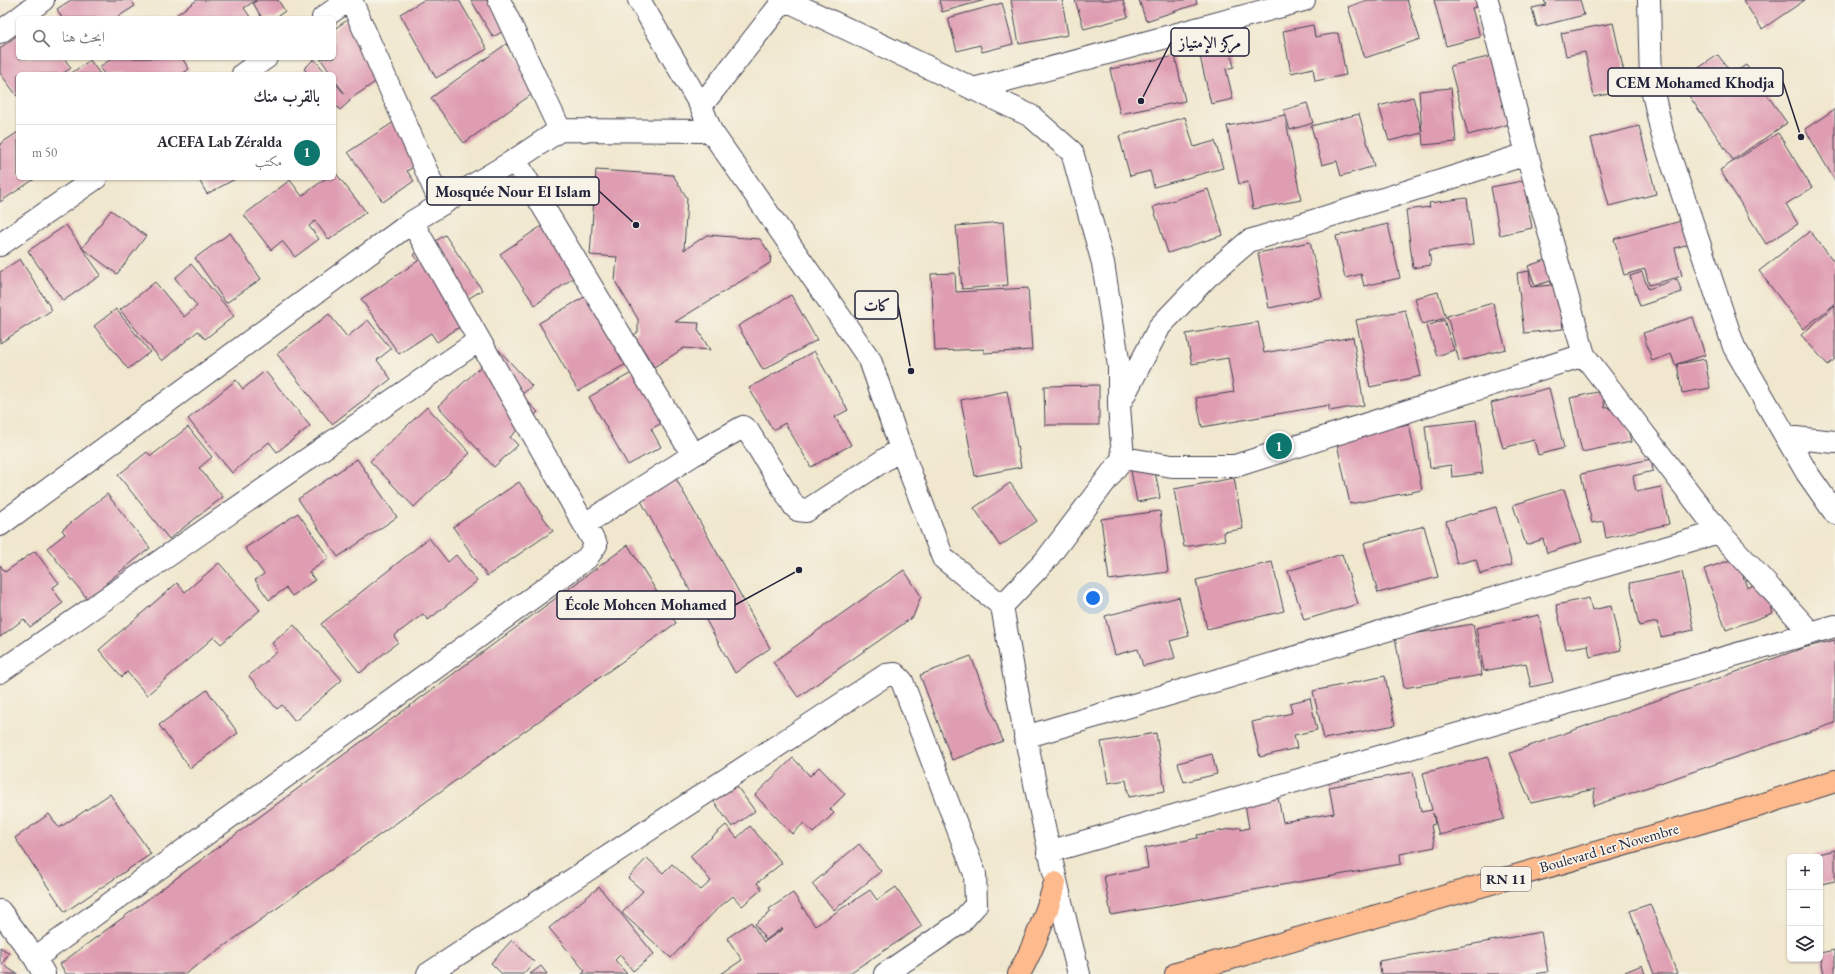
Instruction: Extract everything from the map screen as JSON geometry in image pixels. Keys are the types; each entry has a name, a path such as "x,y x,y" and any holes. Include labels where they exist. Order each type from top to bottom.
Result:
{"main road":[{"name":"Boulevard 1er Novembre","path":"1176,974 1835,782"},
{"path":"1019,974 1031,952 1045,919 1055,883"}],"street":[{"path":"21,16 43,0"},
{"path":"326,16 348,0"},
{"path":"351,0 441,204"},
{"path":"499,0 560,130"},
{"path":"639,0 701,106 711,131 870,360 901,449 943,558 1002,606 1025,737 1048,852 1079,974"},
{"path":"701,106 785,0 1031,116 1072,152 1103,263 1119,366 1119,406 1123,458 1046,560 1002,606"},
{"path":"973,88 1304,0"},
{"path":"1486,0 1527,154 1584,355 1719,532 1811,633"},
{"path":"1649,0 1651,84 1662,133 1734,347 1807,473 1835,513"},
{"path":"0,32 16,20"},
{"path":"246,72 263,60"},
{"path":"0,525 412,222 515,160 560,130 711,131"},
{"path":"1119,406 1160,326 1207,277 1249,241 1527,154"},
{"path":"515,160 693,455"},
{"path":"0,245 93,180"},
{"path":"0,911 39,966 587,558 596,545 478,341 412,222"},
{"path":"0,672 478,341"},
{"path":"1123,458 1172,466 1235,466 1584,355"},
{"path":"585,524 693,455 739,428 746,428 794,506 798,510 806,511 901,449"},
{"path":"1786,438 1835,442"},
{"path":"1025,737 1719,532"},
{"path":"1048,852 1835,626"},
{"path":"428,974 886,675 895,674 902,681 975,874 976,905 960,923 885,974"}],"building":[{"path":"71,0 131,0 135,6 119,16 61,16 57,9"},
{"path":"197,0 256,0 244,8 250,16 176,15"},
{"path":"258,0 278,0 285,11 278,16 261,16 253,3"},
{"path":"424,0 459,0 487,49 436,78 400,14"},
{"path":"471,0 502,0 516,24 493,37"},
{"path":"939,0 985,0 942,12"},
{"path":"1011,0 1062,0 1068,35 1019,44"},
{"path":"1075,0 1123,0 1128,17 1084,29"},
{"path":"1139,0 1196,0 1197,4 1146,21"},
{"path":"1367,0 1407,0 1420,39 1365,58 1348,7"},
{"path":"1434,0 1486,0 1487,4 1472,8 1480,37 1446,46"},
{"path":"1544,0 1580,0 1584,15 1537,27 1532,8 1546,5"},
{"path":"1743,0 1805,0 1762,29"},
{"path":"1002,3 1013,44 982,52 980,45 957,51 948,18"},
{"path":"358,13 387,74 349,100 350,101 340,110 336,105 336,84 345,94 336,82 336,72 330,72 321,60 336,60 336,28"},
{"path":"1613,23 1628,90 1594,97 1585,52 1566,56 1561,33"},
{"path":"1313,25 1315,37 1338,33 1346,75 1315,81 1313,68 1291,73 1283,31"},
{"path":"16,36 16,60 65,60 71,68 65,72 16,72 16,94 0,73 0,48"},
{"path":"506,44 539,89 464,143 431,98"},
{"path":"1229,45 1234,67 1226,69 1233,99 1211,104 1199,52"},
{"path":"1505,53 1522,121 1468,135 1450,66"},
{"path":"1718,55 1732,74 1746,65 1787,123 1733,160 1679,81"},
{"path":"1175,56 1185,101 1120,114 1110,69"},
{"path":"90,60 99,72 73,72"},
{"path":"110,60 183,60 189,69 185,72 103,72 99,67"},
{"path":"315,60 325,72 307,72 304,69"},
{"path":"1451,88 1456,142 1423,145 1422,133 1389,141 1379,106 1413,97 1422,132 1419,91"},
{"path":"1307,103 1313,123 1290,130 1284,110"},
{"path":"1835,109 1835,181 1805,129"},
{"path":"1359,114 1374,166 1341,176 1337,161 1322,165 1311,126"},
{"path":"1285,115 1301,200 1253,209 1248,182 1239,184 1227,126"},
{"path":"1185,117 1194,147 1215,141 1223,168 1154,187 1150,171 1130,176 1119,136"},
{"path":"397,120 424,160 407,171 414,181 383,202 348,152"},
{"path":"1639,126 1656,194 1609,206 1591,138"},
{"path":"16,133 16,180 33,180 0,202 0,144"},
{"path":"1778,133 1812,188 1786,204 1798,224 1766,244 1720,170"},
{"path":"596,170 673,175 687,198 684,250 707,235 760,239 771,255 770,263 675,322 699,323 698,330 710,350 684,348 654,367 634,335 638,332 638,319 615,281 617,257 590,255"},
{"path":"336,174 366,212 329,240 315,221 309,226 319,239 295,257 282,241 271,250 244,215 290,180 302,196 323,180 336,180"},
{"path":"1538,178 1541,192 1526,195 1532,228 1500,235 1491,187"},
{"path":"199,180 233,180 207,194"},
{"path":"1208,189 1223,235 1168,253 1153,207"},
{"path":"1467,198 1473,245 1429,250 1431,265 1413,268 1406,210 1430,207 1429,203"},
{"path":"111,210 146,236 117,274 82,248"},
{"path":"552,219 586,269 535,305 500,254"},
{"path":"1685,220 1692,243 1675,248 1682,276 1649,285 1645,269 1624,275 1614,239"},
{"path":"1003,222 1008,285 962,289 956,226"},
{"path":"1388,224 1400,278 1364,286 1361,274 1345,278 1336,236"},
{"path":"66,225 101,275 63,301 28,251"},
{"path":"1810,231 1835,263 1835,304 1803,329 1759,271"},
{"path":"230,233 261,279 226,303 195,258"},
{"path":"445,235 482,290 463,302 473,318 437,342 431,333 399,354 361,299 418,261 414,255"},
{"path":"1310,242 1322,297 1269,308 1258,253"},
{"path":"1560,255 1559,293 1563,329 1524,333 1517,273 1529,271 1531,287 1552,285 1550,281 1535,286 1528,266"},
{"path":"20,259 52,310 0,343 0,272"},
{"path":"191,264 234,316 205,339 198,331 162,361 120,310 155,282 184,317 197,306 175,278"},
{"path":"1642,272 1648,289 1677,279 1682,292 1640,306 1630,276"},
{"path":"955,273 956,292 1028,288 1032,350 984,353 984,349 935,351 931,274"},
{"path":"602,287 642,355 578,391 539,323"},
{"path":"1438,292 1446,318 1422,324 1415,298"},
{"path":"791,295 817,340 763,370 738,326"},
{"path":"1493,303 1506,349 1459,361 1447,316"},
{"path":"1835,305 1835,359 1828,365 1801,335"},
{"path":"116,309 150,352 128,369 94,326"},
{"path":"1405,310 1421,376 1370,387 1356,320"},
{"path":"329,314 347,337 368,320 391,349 377,360 391,379 332,424 277,354"},
{"path":"1693,317 1705,355 1675,365 1671,354 1652,361 1643,333"},
{"path":"1444,320 1454,350 1437,356 1427,326"},
{"path":"1258,322 1264,353 1353,337 1364,405 1329,411 1329,405 1202,427 1196,398 1234,392 1228,358 1192,364 1186,334"},
{"path":"499,350 532,386 521,395 538,412 510,437 518,445 494,467 438,406"},
{"path":"814,351 848,410 835,417 851,445 811,467 785,423 773,430 749,388"},
{"path":"1705,359 1710,388 1682,393 1677,364"},
{"path":"644,366 674,416 651,429 661,447 628,465 589,397"},
{"path":"265,371 310,426 277,452 269,442 232,473 188,419 236,380 243,389"},
{"path":"1099,385 1099,425 1045,425 1044,386"},
{"path":"1549,388 1564,448 1538,455 1534,440 1503,448 1491,403"},
{"path":"1007,391 1021,467 975,476 961,400"},
{"path":"1602,391 1605,408 1623,405 1631,442 1582,452 1570,398"},
{"path":"427,407 470,453 414,507 370,461"},
{"path":"1476,420 1483,473 1452,477 1451,465 1430,468 1425,426"},
{"path":"1409,424 1422,490 1350,504 1336,439"},
{"path":"188,427 212,457 199,468 223,497 169,539 118,475 147,452 151,456"},
{"path":"357,459 397,517 338,557 298,499"},
{"path":"1651,459 1653,471 1633,476 1636,492 1661,487 1669,524 1606,538 1603,521 1592,523 1581,474"},
{"path":"1154,466 1160,498 1137,502 1131,471"},
{"path":"675,477 770,648 735,673 640,499"},
{"path":"1234,478 1243,529 1223,532 1225,540 1184,547 1174,489"},
{"path":"519,482 553,531 487,576 453,527"},
{"path":"1010,483 1037,521 1000,546 974,508"},
{"path":"1564,489 1582,542 1547,553 1543,539 1526,545 1513,505"},
{"path":"107,494 150,548 106,583 109,586 89,601 47,548 65,534 62,530"},
{"path":"1496,507 1512,565 1480,574 1476,559 1457,564 1446,521"},
{"path":"1160,511 1168,572 1109,580 1101,519"},
{"path":"298,513 329,558 309,572 315,580 292,596 286,588 269,600 255,580 264,574 245,548"},
{"path":"1424,526 1438,577 1378,593 1364,543"},
{"path":"429,538 448,562 456,555 477,581 428,620 423,614 394,636 398,642 360,673 321,624"},
{"path":"628,545 676,623 185,974 66,974 60,964"},
{"path":"35,551 59,583 52,588 63,603 30,627 24,619 0,637 0,565 5,572"},
{"path":"1342,554 1358,604 1304,620 1288,571"},
{"path":"1737,558 1747,588 1762,582 1773,613 1726,630 1704,569"},
{"path":"1272,562 1284,611 1207,629 1196,580"},
{"path":"219,563 260,610 221,644 214,637 147,695 127,672 122,677 99,650 177,583 185,592"},
{"path":"904,570 921,596 913,617 798,697 773,662"},
{"path":"1682,572 1694,630 1661,637 1657,622 1639,626 1630,583"},
{"path":"1179,597 1189,636 1170,641 1175,658 1143,666 1138,649 1115,655 1105,616"},
{"path":"1589,598 1592,610 1611,606 1621,650 1590,657 1588,645 1566,649 1556,605"},
{"path":"1539,615 1553,682 1531,687 1526,663 1484,671 1476,628"},
{"path":"1473,624 1482,675 1404,688 1395,637"},
{"path":"294,625 342,680 295,721 282,705 277,709 249,676 278,651 272,643"},
{"path":"1835,640 1835,723 1593,806 1595,789 1531,803 1510,753 1803,648"},
{"path":"971,656 1003,741 952,760 920,675"},
{"path":"1385,676 1395,725 1324,739 1313,691"},
{"path":"207,690 238,733 190,768 159,725"},
{"path":"1310,698 1317,730 1294,735 1297,748 1260,757 1252,722 1292,713 1290,703"},
{"path":"1156,733 1165,791 1129,797 1126,780 1108,783 1101,742"},
{"path":"1212,754 1217,774 1184,782 1178,763"},
{"path":"1488,757 1504,819 1439,835 1433,813 1435,824 1431,825 1435,847 1400,854 1401,864 1111,915 1104,876 1148,868 1145,848 1198,838 1197,835 1241,827 1241,830 1249,828 1245,804 1278,798 1283,822 1334,813 1329,787 1413,772 1421,812 1432,810 1423,773"},
{"path":"793,758 810,776 819,767 845,794 830,809 834,813 813,833 804,823 792,834 755,795"},
{"path":"735,784 755,811 732,827 713,800"},
{"path":"110,794 151,854 65,912 15,838 49,814 59,828"},
{"path":"726,825 737,838 750,826 782,863 757,883 762,889 742,906 733,896 717,909 671,958 622,913 643,891 628,878 647,858 663,873 672,864 701,890 711,881 690,856"},
{"path":"859,844 881,871 834,910 812,884"},
{"path":"1835,850 1835,881 1823,884 1823,854 1819,854"},
{"path":"599,887 654,954 633,971 620,955 615,960 627,974 582,974 585,971 549,928"},
{"path":"896,887 922,926 848,974 721,974 742,960 727,938 751,922 764,942 783,929 782,928 766,940 755,924 771,912 769,909 793,893 815,926 870,890 877,900"},
{"path":"1650,904 1677,973 1654,974 1630,911"},
{"path":"1541,932 1548,972 1534,974 1381,974 1379,961"},
{"path":"512,940 534,962 523,974 502,974 491,963"},
{"path":"0,947 9,953 2,964 17,974 0,974"},
{"path":"1835,950 1835,974 1824,974 1822,962 1823,962 1823,952"},
{"path":"1642,965 1645,974 1626,974 1625,972"},
{"path":"541,966 547,974 530,974"}],"place":[{"name":"مركز الإمتياز","path":"1141,101"},
{"name":"CEM Mohamed Khodja","path":"1801,137"},
{"name":"Mosquée Nour El Islam","path":"636,225"},
{"name":"كات","path":"911,371"},
{"name":"ACEFA Lab Zéralda","path":"1279,446"},
{"name":"École Mohcen Mohamed","path":"799,570"}]}
